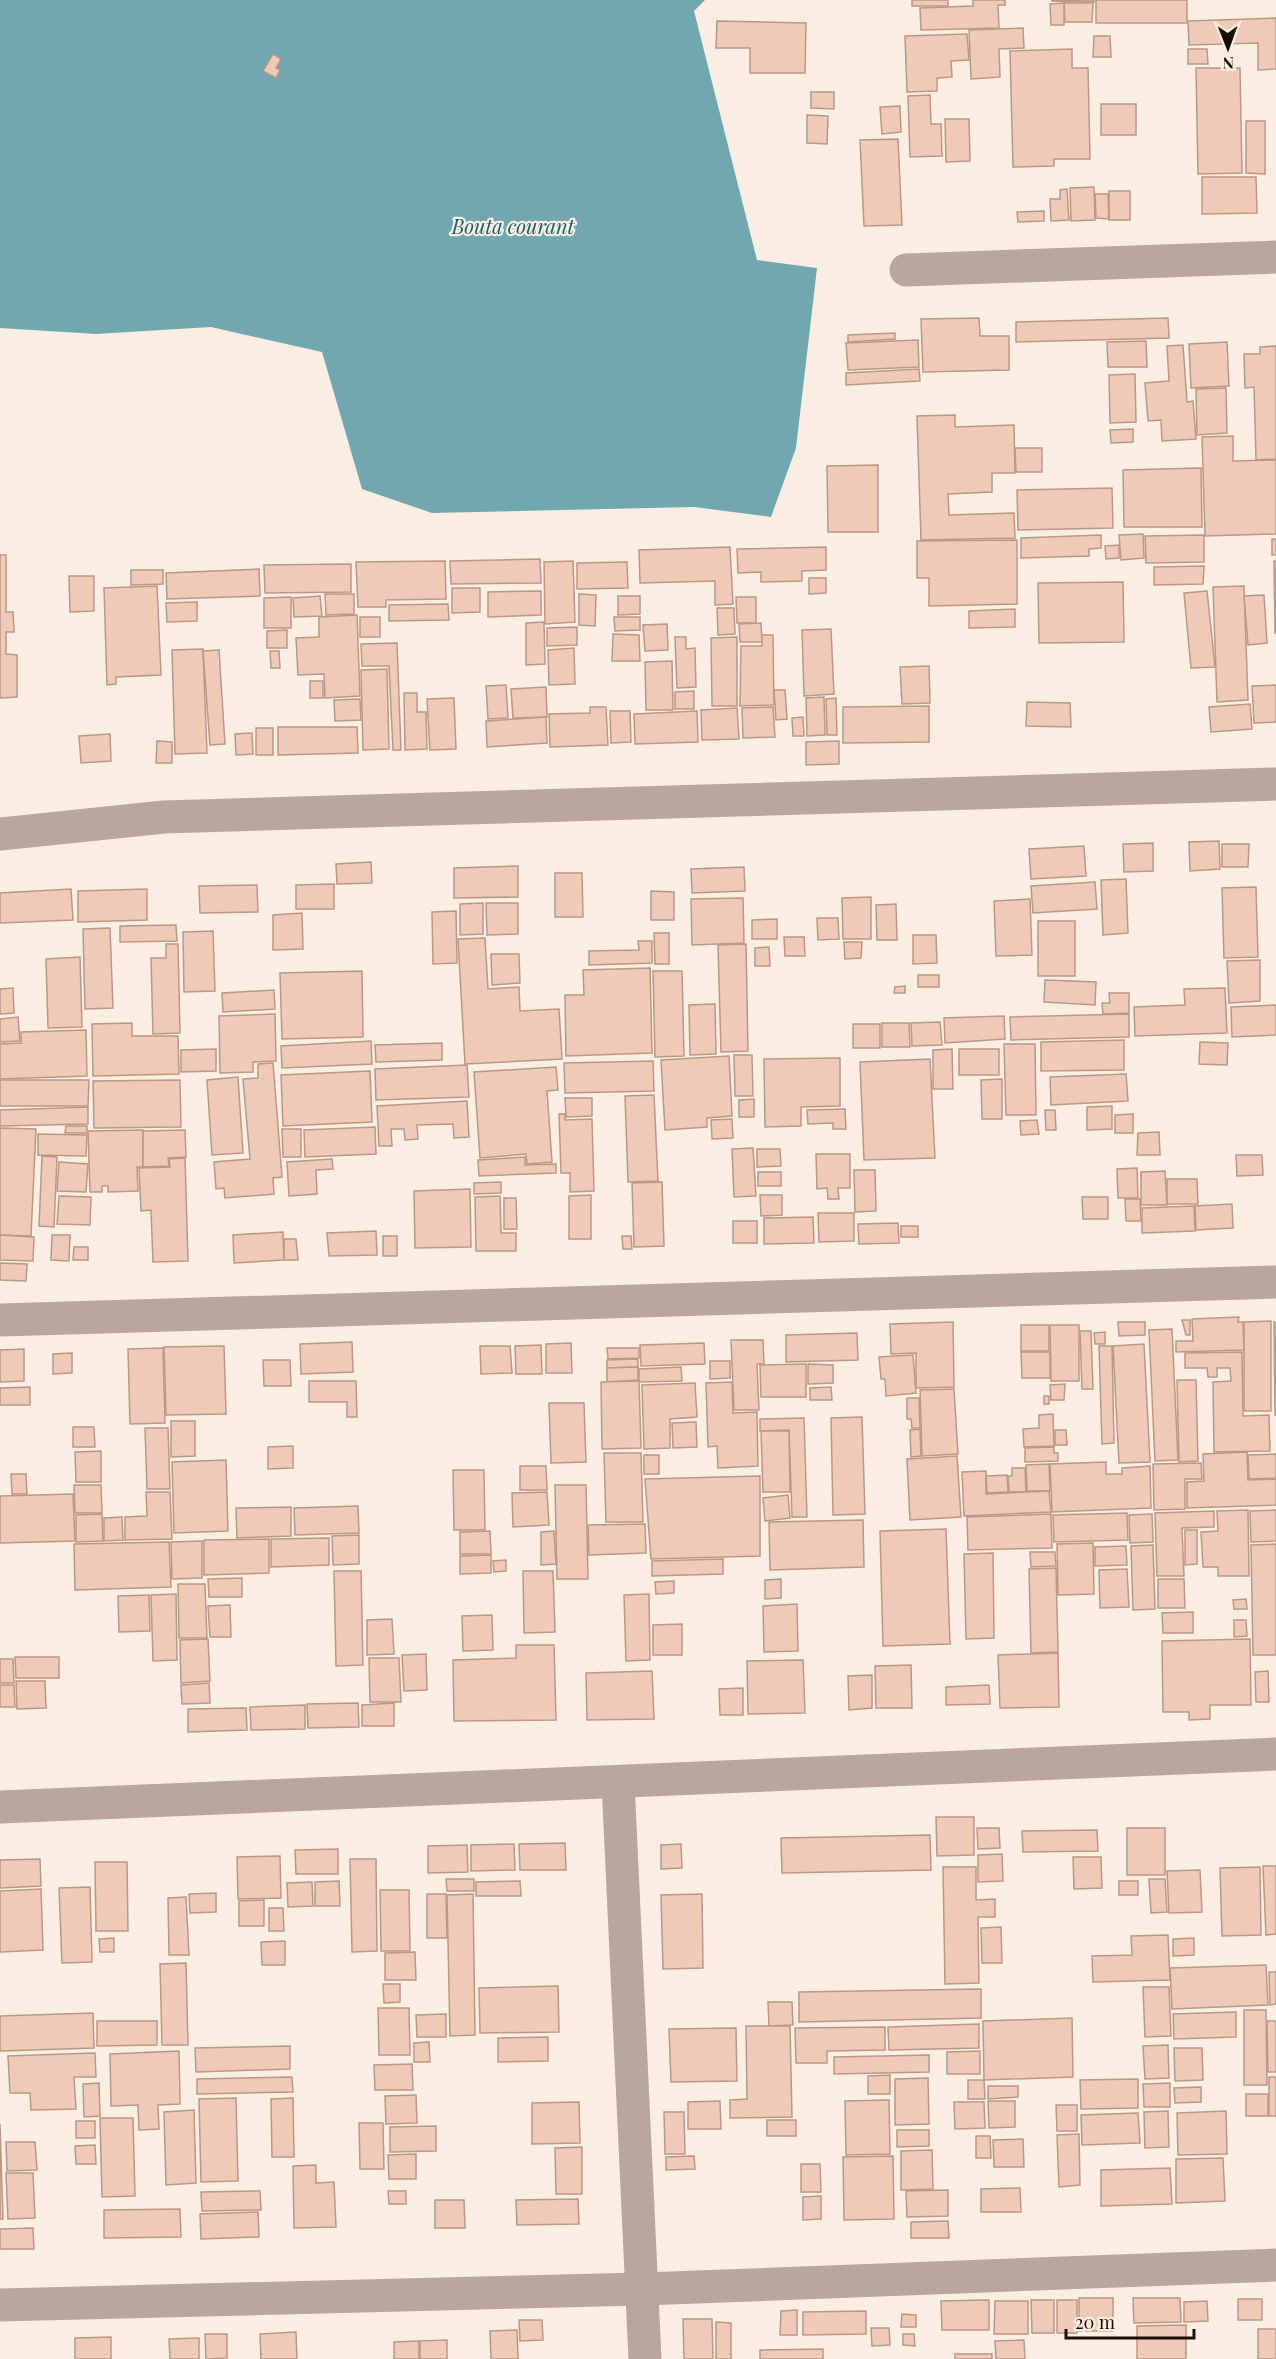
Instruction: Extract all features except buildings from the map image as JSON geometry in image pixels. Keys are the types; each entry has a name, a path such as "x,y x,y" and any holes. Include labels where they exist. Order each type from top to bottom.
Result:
{"street":[{"path":"906,270 1276,257"},
{"path":"0,834 164,817 1276,784"},
{"path":"0,1320 1276,1282"},
{"path":"0,1807 1276,1754"},
{"path":"618,1782 645,2359"},
{"path":"0,2305 643,2289 1276,2265"}],"water":[{"name":"Bouta courant","path":"0,0 705,0 694,11 757,260 817,268 796,448 771,517 694,507 432,513 362,489 322,352 211,327 96,334 0,328"}]}
